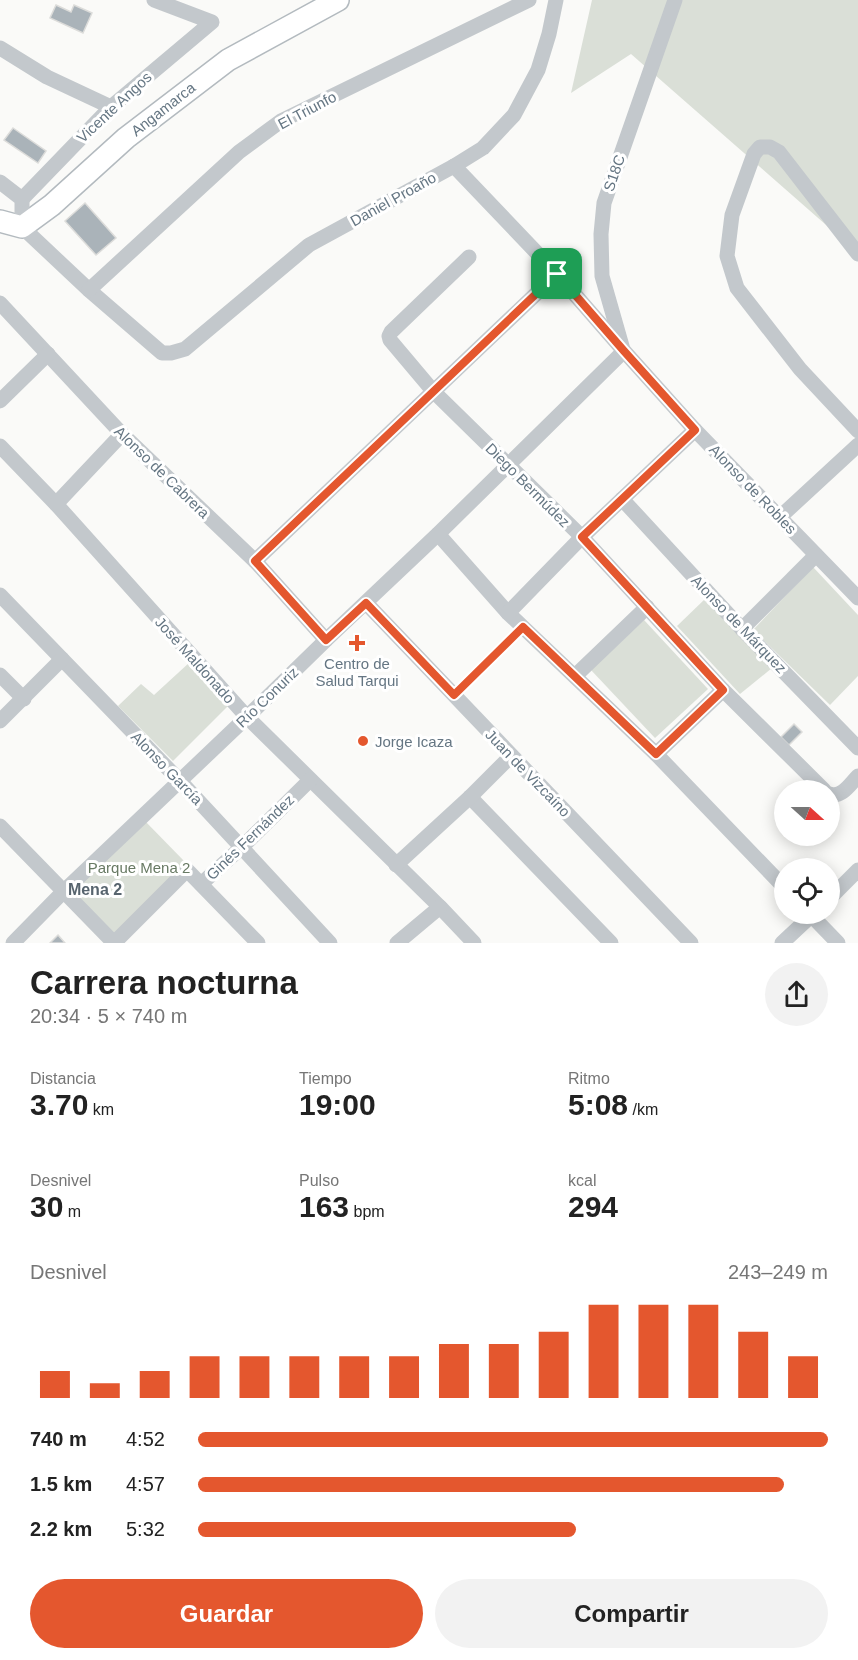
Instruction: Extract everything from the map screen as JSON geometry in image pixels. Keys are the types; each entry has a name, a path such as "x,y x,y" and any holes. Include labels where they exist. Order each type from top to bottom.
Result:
{"street":[{"name":"Vicente Angos","path":"22,199 111,107 212,22 154,0"},
{"name":"Angamarca","path":"22,227 52,205 126,138 228,60 338,0"},
{"name":"El Triunfo","path":"89,290 239,152 281,121 529,0"},
{"name":"Daniel Proaño","path":"89,290 162,353 185,350 309,245 483,148 514,115 538,70 556,0"},
{"name":"S18C","path":"624,351 602,276 601,234 604,202 675,0"},
{"path":"0,48 47,76 111,107"},
{"path":"858,254 779,152 770,147 760,147 754,154 732,215 728,256 737,288 800,369 858,431"},
{"name":"Alonso de Robles","path":"454,166 557,274 695,430 858,598"},
{"path":"0,182 22,199 22,227"},
{"path":"0,221 22,227 89,290"},
{"name":"Diego Bermúdez","path":"469,257 391,332 389,336 396,349 433,391 582,537 723,690 814,780"},
{"path":"255,561 557,274"},
{"name":"Alonso de Cabrera","path":"0,303 122,434 255,561 326,640"},
{"name":"Río Conuriz","path":"13,943 63,892 438,534 624,351"},
{"path":"0,401 48,354"},
{"path":"507,613 582,537 695,430"},
{"path":"56,504 122,434"},
{"name":"José Maldonado","path":"0,446 56,504 247,717 474,943"},
{"path":"780,517 857,447"},
{"name":"Alonso de Márquez","path":"622,499 742,629 858,748"},
{"path":"438,534 507,613 656,754 774,877"},
{"path":"742,629 816,555"},
{"name":"Alonso García","path":"0,595 180,781 330,943"},
{"name":"Juan de Vizcaíno","path":"366,603 692,943"},
{"path":"576,676 647,607"},
{"path":"0,721 62,659"},
{"path":"0,675 24,699"},
{"path":"656,754 723,690"},
{"path":"396,865 512,756"},
{"path":"840,794 858,776"},
{"name":"Ginés Fernández","path":"114,943 187,870 201,884 310,780"},
{"path":"470,797 612,943"},
{"path":"0,826 114,943"},
{"path":"840,888 858,870"},
{"path":"201,884 258,943"},
{"path":"397,943 440,907"},
{"path":"782,943 801,924"},
{"path":"820,924 838,943"}],"lane":[{"path":"454,695 523,627"}],"green space":[{"path":"592,0 858,0 858,253 631,54 571,93"},
{"path":"813,567 858,615 858,676 830,705 753,630"},
{"path":"706,598 772,668 740,694 677,626"},
{"path":"644,620 708,689 655,738 591,670"},
{"path":"190,662 228,706 173,761 118,706 141,684 154,695"},
{"name":"Parque Mena 2","path":"144,820 186,863 113,935 72,892"}],"building":[{"path":"56,5 71,12 74,5 92,13 83,33 50,18"},
{"path":"13,128 46,151 38,163 4,140"},
{"path":"85,203 116,238 96,255 65,221"},
{"path":"794,724 802,732 789,745 781,737"},
{"path":"58,935 65,943 50,943"}],"place":[{"name":"Centro de Salud Tarqui","path":"357,643"},
{"name":"Jorge Icaza","path":"363,741"}],"district":[{"name":"Mena 2","path":"95,889"}],"route":[{"path":"557,274 695,430 582,537 723,690 656,754 523,627 454,695 366,603 326,640 255,561 557,274"}]}
